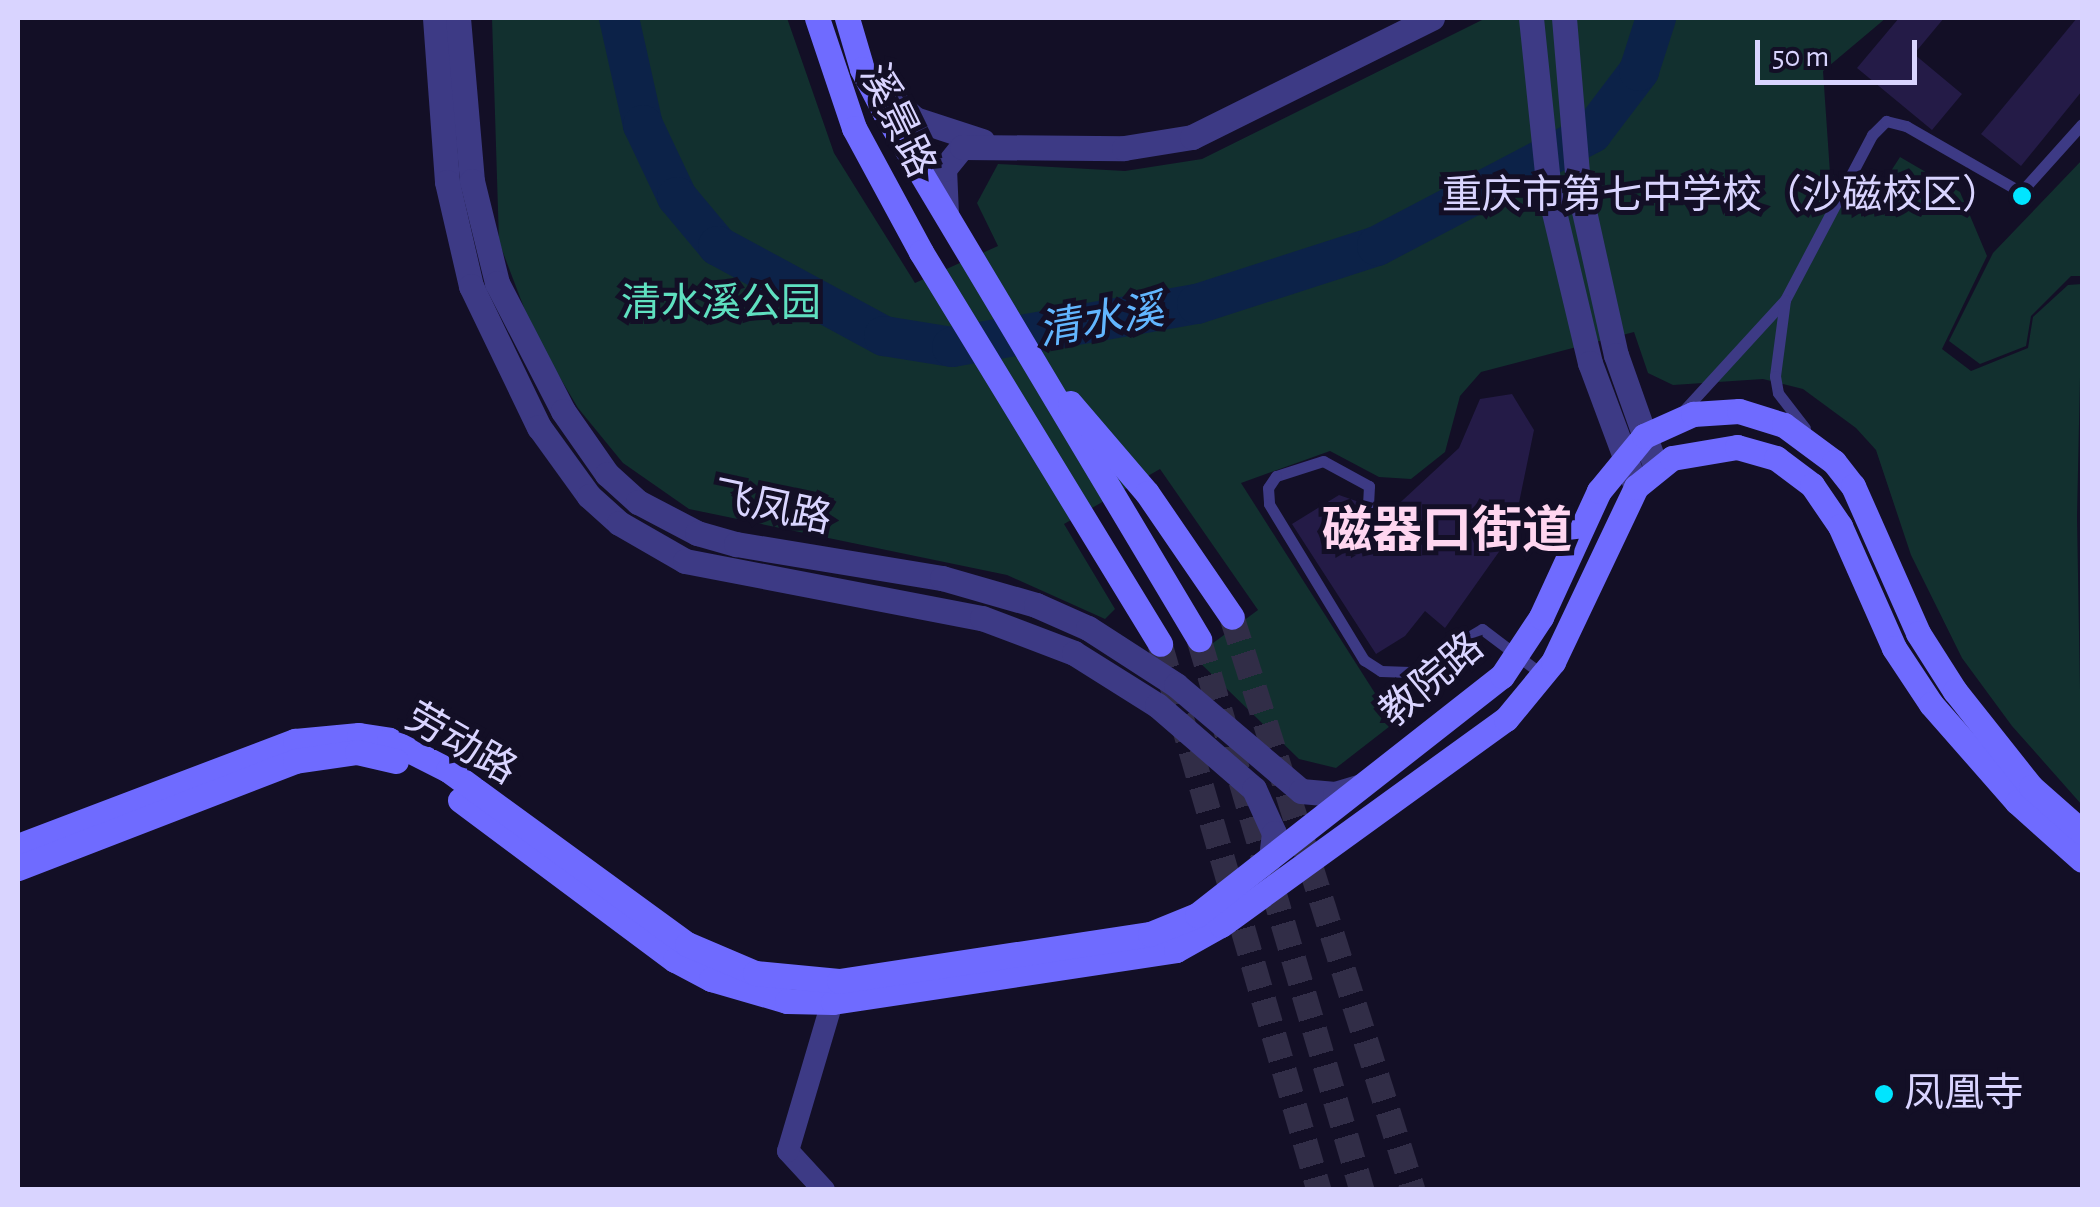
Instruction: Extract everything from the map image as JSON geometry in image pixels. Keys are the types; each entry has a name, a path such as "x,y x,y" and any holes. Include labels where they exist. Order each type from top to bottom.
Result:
{"main road":[{"name":"溪景路","path":"817,18 854,128 921,252 1160,644"},
{"name":"溪景路","path":"847,18 862,69 1028,353"},
{"path":"1028,353 1147,493 1232,617"},
{"path":"1028,353 1199,639"},
{"name":"教院路","path":"836,991 1173,928 1478,699 1519,655 1624,454 1668,422 1715,412 1762,414 1834,462 1853,486 1918,634 1955,691 2030,787 2082,832"},
{"name":"教院路","path":"836,991 1176,950 1221,925 1506,719 1543,675 1636,487 1656,468 1693,451 1737,447 1776,458 1812,486 1840,526 1894,648 1931,704 2017,802 2082,860"},
{"name":"劳动路","path":"18,846 295,741 360,734 389,740 448,770 719,962 836,991"},
{"name":"劳动路","path":"18,868 295,761 357,752 384,756 437,783 675,960 711,979 787,1001 836,991"}],"street":[{"name":"飞凤路","path":"435,18 447,182 471,286 539,427 589,496 619,524 685,560 952,610 1074,654 1157,705 1254,789 1274,833 1270,856"},
{"name":"飞凤路","path":"458,18 472,182 496,283 563,411 607,474 638,502 696,533 736,544 942,578 1036,605 1088,628 1176,686 1301,790 1335,794 1361,786"},
{"path":"862,69 915,119 986,142 1124,148 1192,137 1432,18"},
{"path":"1531,18 1538,132 1590,362 1636,487"},
{"path":"1564,18 1569,131 1616,354 1656,468"},
{"path":"952,228 941,188 951,155 986,142"},
{"path":"824,1190 788,1152 836,991"}],"lane":[{"path":"1668,422 1697,400 1785,300 1872,134 1886,121 1906,126 2021,192 2082,124"},
{"path":"1785,300 1774,376 1778,393 1834,462"},
{"path":"1368,505 1369,486 1331,462 1317,461 1271,480 1269,504 1327,588 1364,660 1381,672 1410,672 1482,628 1543,675"}],"green space":[{"name":"清水溪公园","path":"492,18 787,18 834,153 915,283 998,246 977,203 998,164 1125,171 1202,159 1486,18 1886,18 1823,71 1830,173 1873,199 1900,157 1960,192 1987,256 1942,349 1971,371 2028,348 2033,317 2068,285 2082,284 2077,517 2082,805 2012,726 1962,658 1911,555 1876,450 1856,428 1803,389 1763,379 1673,385 1648,373 1634,332 1481,372 1460,396 1445,452 1411,479 1379,477 1330,451 1241,483 1394,723 1336,768 1299,759 1194,657 1258,610 1160,469 1064,524 1115,609 1105,619 1007,575 689,509 623,463 578,408 534,334 499,242"},
{"path":"2082,160 2082,276 2071,276 2031,316 2026,346 1980,364 1949,341 1993,253"}],"building":[{"path":"1899,18 1944,18 1914,54 1962,94 1932,130 1857,68"},
{"path":"2077,18 2082,18 2082,91 2021,166 1981,134"},
{"path":"1512,394 1534,430 1513,532 1445,628 1425,611 1405,636 1376,654 1292,524 1339,495 1359,502 1367,514 1377,508 1390,512 1459,448 1480,399"}],"waterway":[{"name":"清水溪","path":"619,18 643,125 677,197 718,246 884,336 952,347 1197,304 1377,246 1592,133 1639,71 1656,18"}],"tunnel":[{"path":"1232,617 1413,1190"},
{"path":"1199,639 1362,1190"},
{"path":"1160,644 1319,1190"}],"place":[{"name":"重庆市第七中学校（沙磁校区）","path":"2022,196"},
{"name":"凤凰寺","path":"1884,1094"}],"district":[{"name":"磁器口街道","path":"1447,533"}]}
